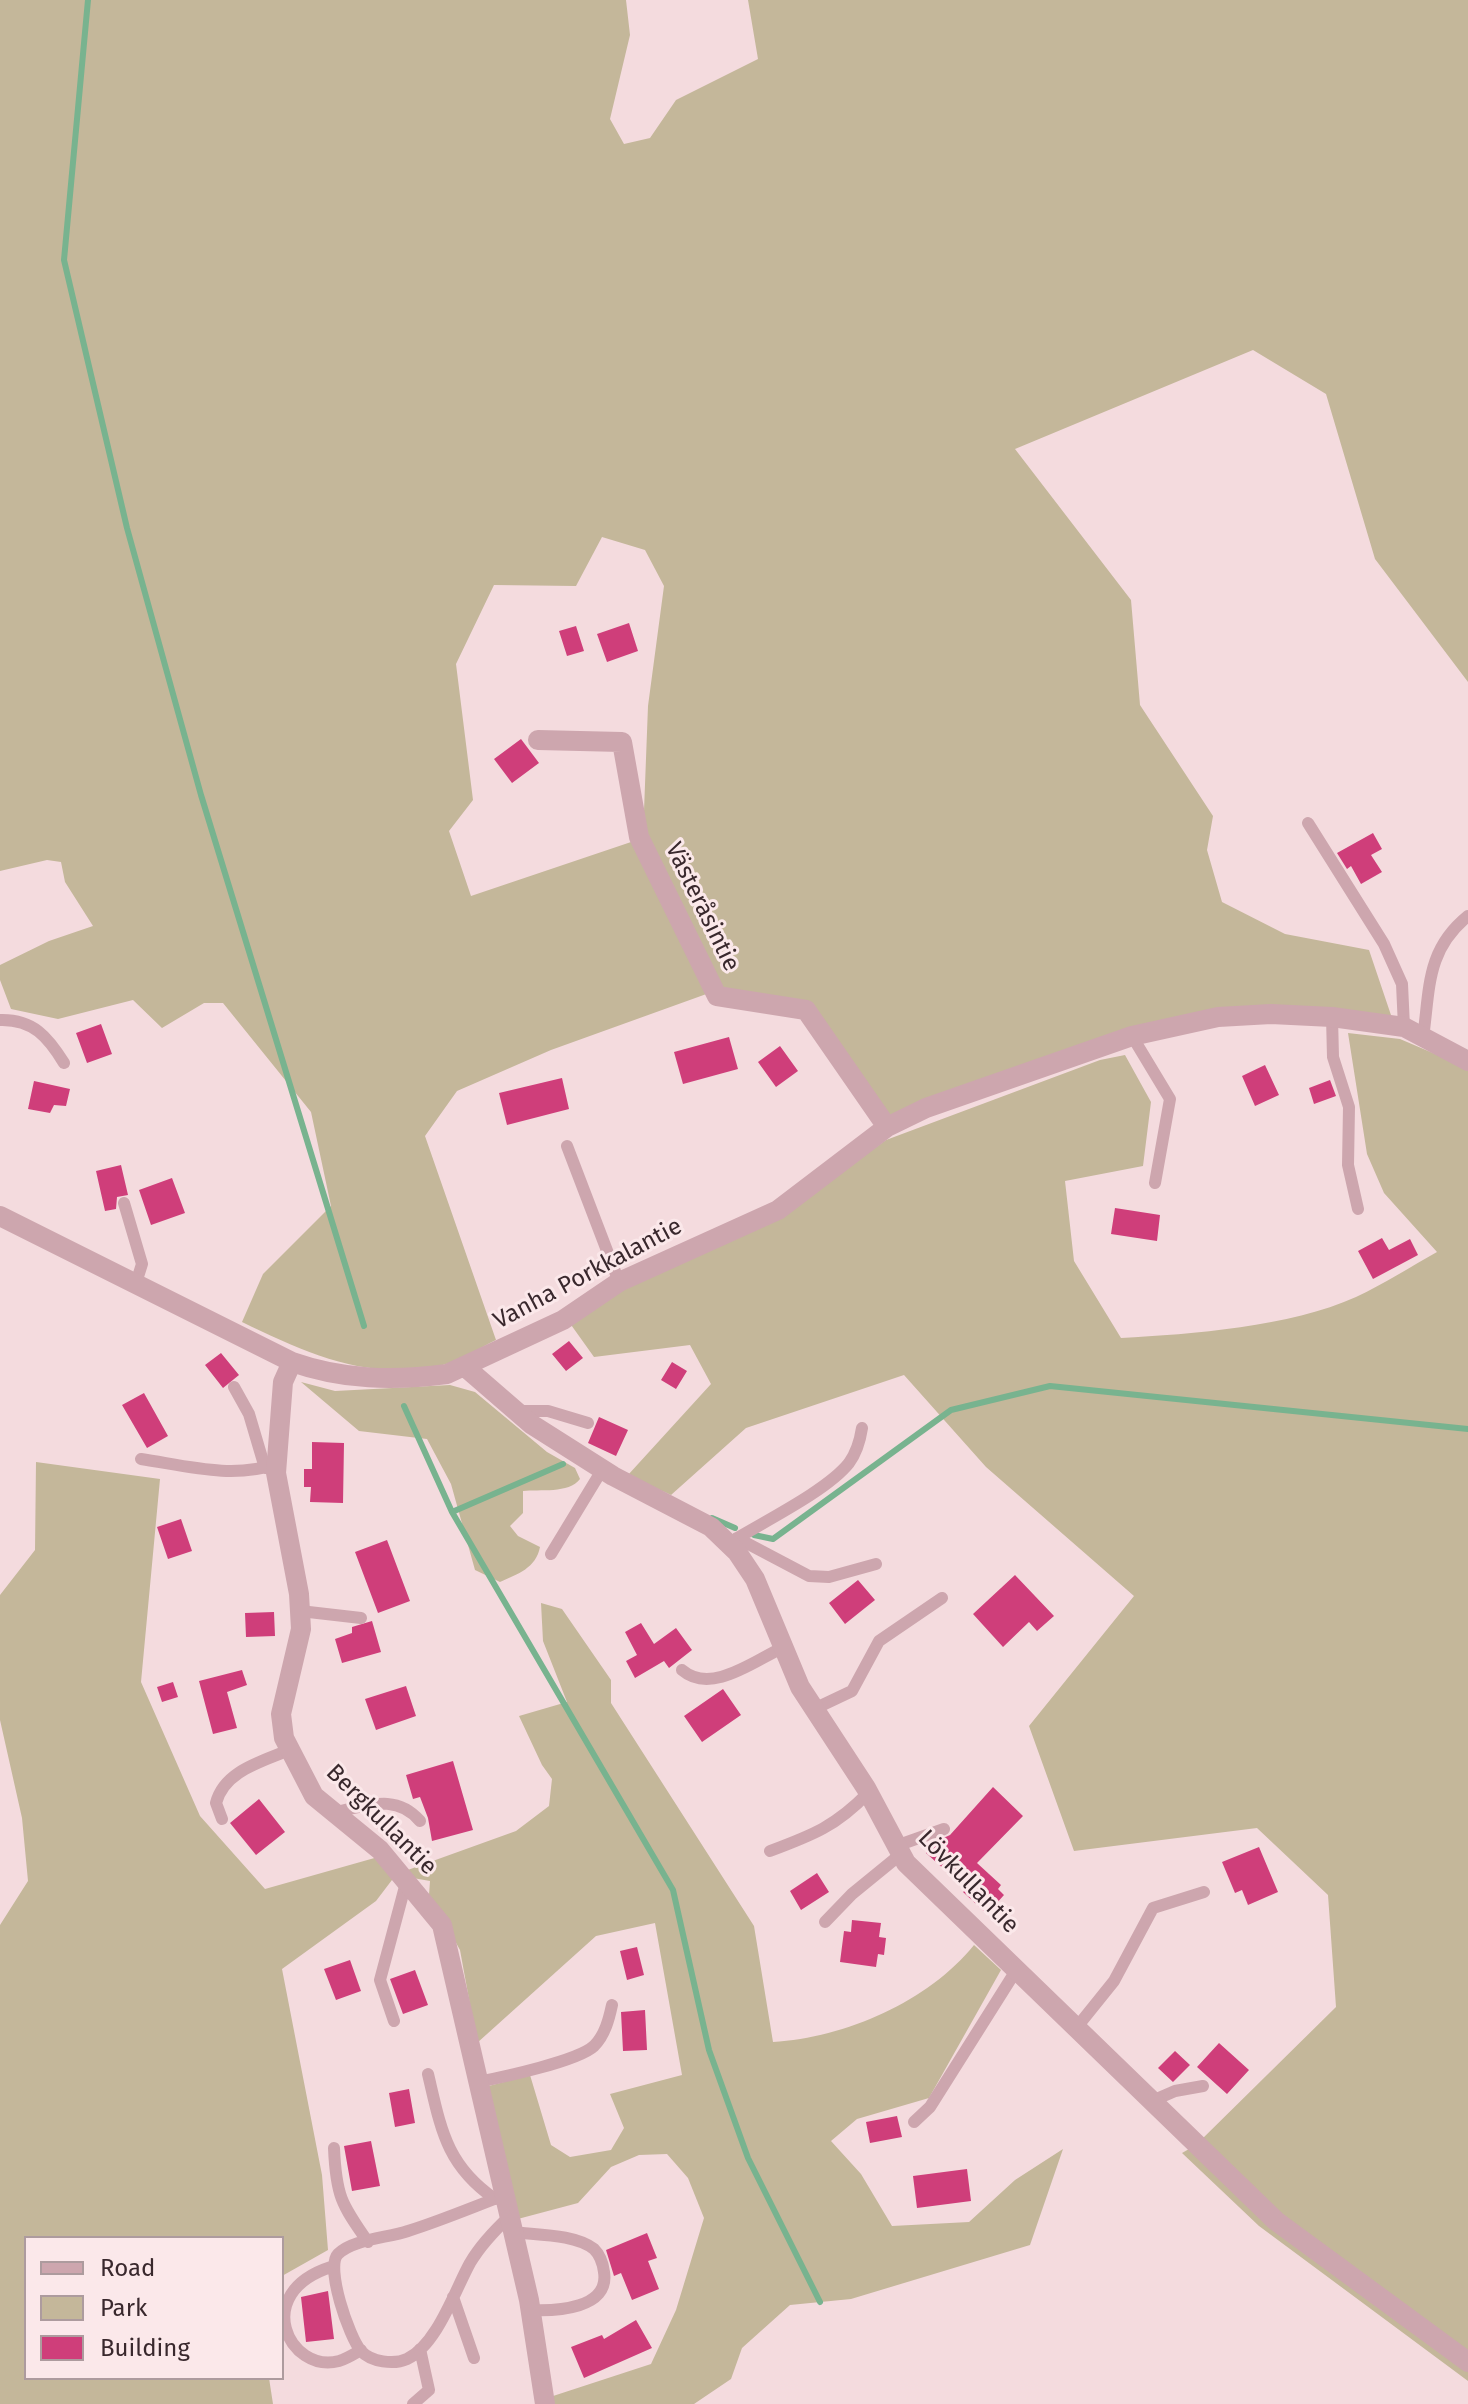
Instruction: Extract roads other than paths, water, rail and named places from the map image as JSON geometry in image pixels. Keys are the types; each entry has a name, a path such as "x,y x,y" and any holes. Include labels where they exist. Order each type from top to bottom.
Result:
{"street":[{"name":"Västeråsintie","path":"538,740 622,742 639,837 717,996 806,1010 887,1127"},
{"name":"Vanha Porkkalantie","path":"0,1216 292,1362 340,1376 392,1379 447,1374 563,1320 619,1282 778,1210 887,1127 926,1108 1132,1036 1218,1017 1271,1014 1332,1017 1404,1027 1468,1061"},
{"name":"Bergkullantie","path":"292,1362 283,1382 271,1466 300,1611 301,1629 281,1714 289,1750 314,1796 380,1850 442,1925 478,2082 500,2197 512,2224 531,2310 545,2404"},
{"name":"Lövkullantie","path":"464,1366 515,1411 602,1470 733,1541 755,1579 782,1648 814,1709 868,1793 898,1850 936,1894 1276,2221 1468,2362"}],"lane":[{"path":"1308,823 1384,944 1402,984 1404,1027"},
{"path":"1423,1038 1434,957 1451,930 1468,916"},
{"path":"1332,1017 1333,1057 1349,1107 1348,1165 1358,1209"},
{"path":"0,1020 19,1019 47,1035 64,1063"},
{"path":"1132,1036 1170,1099 1155,1183"},
{"path":"567,1146 619,1282"},
{"path":"124,1203 142,1264 136,1283"},
{"path":"141,1459 226,1472 251,1473 271,1466 234,1387"},
{"path":"515,1411 548,1411 588,1423"},
{"path":"733,1541 828,1482 849,1464 859,1446 862,1428"},
{"path":"551,1554 602,1470"},
{"path":"733,1541 809,1576 829,1577 876,1564"},
{"path":"814,1709 852,1691 879,1641 942,1598"},
{"path":"300,1611 361,1618"},
{"path":"682,1670 691,1678 714,1680 782,1648"},
{"path":"222,1819 216,1803 224,1784 245,1768 289,1750"},
{"path":"770,1851 820,1832 843,1819 868,1793"},
{"path":"335,1812 392,1801 409,1808 420,1821"},
{"path":"825,1922 898,1850 944,1829"},
{"path":"394,2021 380,1980 407,1879"},
{"path":"1077,2027 1114,1981 1153,1908 1204,1892"},
{"path":"914,2122 930,2107 1017,1969"},
{"path":"478,2082 529,2071 593,2047 607,2026 612,2005"},
{"path":"428,2074 441,2132 454,2160 472,2183 500,2197"},
{"path":"1152,2101 1175,2091 1203,2086"},
{"path":"334,2148 335,2187 345,2210 368,2242"},
{"path":"361,2350 340,2361 327,2362 311,2357 292,2344 284,2324 291,2292 308,2274 331,2267 344,2249 500,2197"},
{"path":"331,2267 361,2350 375,2360 394,2362 409,2358 420,2349 443,2319 472,2259 512,2224 596,2250 605,2278 602,2290 594,2298 573,2307 531,2310"},
{"path":"453,2297 474,2358"},
{"path":"413,2404 429,2390 420,2349"}],"waterway":[{"path":"88,0 64,260 127,528 201,795 364,1326"},
{"path":"754,1535 773,1539 951,1410 1050,1386 1468,1429"},
{"path":"404,1406 452,1512 563,1464"},
{"path":"452,1512 673,1890 709,2050 748,2158 820,2302"},
{"path":"712,1518 735,1528"}]}
